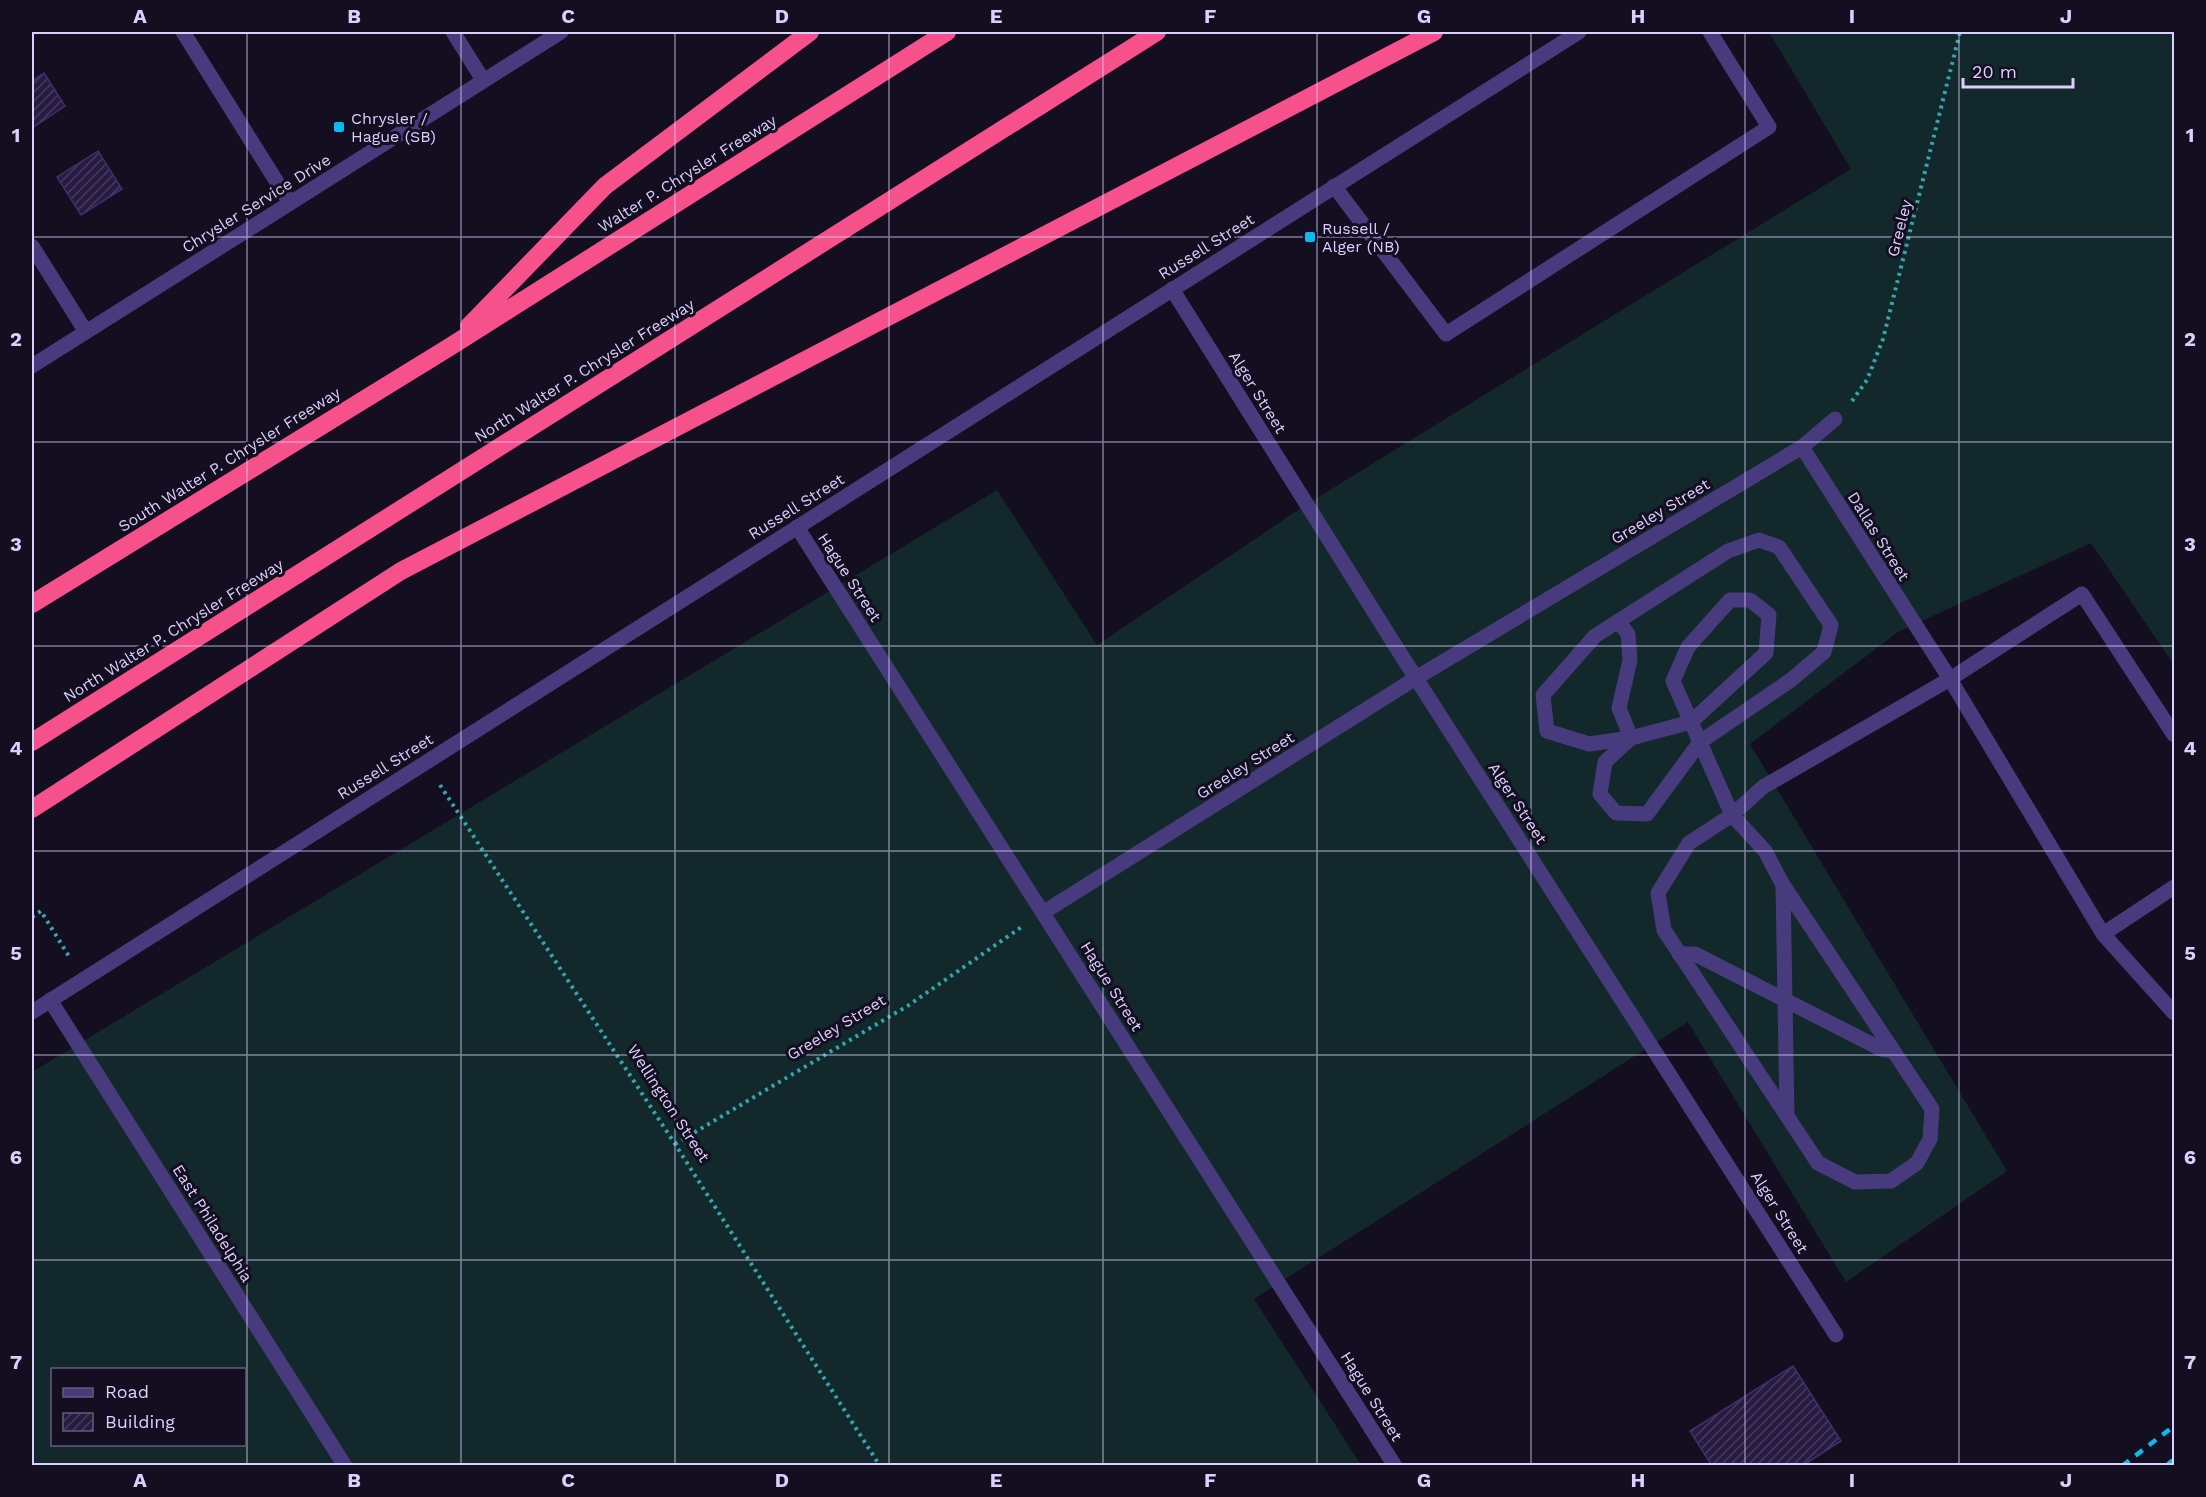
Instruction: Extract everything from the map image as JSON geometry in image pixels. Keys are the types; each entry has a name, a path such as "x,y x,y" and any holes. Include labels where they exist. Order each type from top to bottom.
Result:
{"highway":[{"path":"448,348 605,186 810,32"},
{"name":"Walter P. Chrysler Freeway","path":"448,348 947,32"},
{"name":"North Walter P. Chrysler Freeway","path":"32,742 1157,32"},
{"path":"32,809 401,571 1434,32"},
{"name":"South Walter P. Chrysler Freeway","path":"32,604 448,348"}],"street":[{"path":"183,32 290,203"},
{"path":"453,32 483,80"},
{"name":"Chrysler Service Drive","path":"32,366 561,32"},
{"name":"Russell Street","path":"32,1012 1580,32"},
{"path":"1334,186 1446,334 1769,127 1710,32"},
{"path":"32,246 86,332"},
{"name":"Alger Street","path":"1172,289 1416,678 1836,1335"},
{"name":"Greeley Street","path":"1044,912 1416,678 1802,447 1835,419"},
{"name":"Dallas Street","path":"1802,447 1950,679 2103,934 2175,1013"},
{"name":"Hague Street","path":"796,527 1044,912 1395,1466"},
{"path":"1631,738 1605,762 1600,794 1616,813 1647,814 1700,742 1791,680 1824,652 1831,625 1779,547 1759,540 1728,551 1595,636 1544,695 1547,731 1589,744 1631,738 1691,722 1766,653 1769,615 1750,600 1730,600 1688,647 1673,681 1691,722 1700,742 1732,815 1765,851 1783,885 1932,1109 1930,1139 1917,1163 1891,1181 1855,1182 1818,1163 1664,930 1658,893 1689,843 1732,815 1763,787 1950,679 2082,594 2175,735"},
{"path":"1618,621 1628,634 1630,660 1619,708 1631,738"},
{"path":"1783,885 1787,1117"},
{"path":"2103,934 2175,887"},
{"path":"1679,954 1695,954 1881,1049 1893,1051"},
{"name":"East Philadelphia","path":"50,1000 345,1466"}],"path":[{"name":"Greeley","path":"1835,419 1867,380 1883,339 1960,32"},
{"name":"Wellington Street","path":"425,762 675,1144 880,1466"},
{"path":"32,917 41,911 83,980"},
{"name":"Greeley Street","path":"675,1144 909,1005 1044,912"}],"green space":[{"path":"1769,32 2174,32 2174,665 2091,543 1898,632 1750,744 2007,1171 1846,1282 1688,1022 1254,1299 1361,1465 32,1466 32,1072 997,490 1097,645 1307,504 1851,169"}],"building":[{"path":"44,73 65,106 32,128 32,81"},
{"path":"98,151 122,189 81,215 57,177"},
{"path":"1793,1366 1841,1441 1802,1466 1712,1466 1690,1431"}],"railway":[{"path":"2122,1466 2174,1426"},
{"path":"2166,1466 2174,1459"}],"place":[{"name":"Chrysler / Hague (SB)","path":"339,127"},
{"name":"Russell / Alger (NB)","path":"1310,237"}]}
